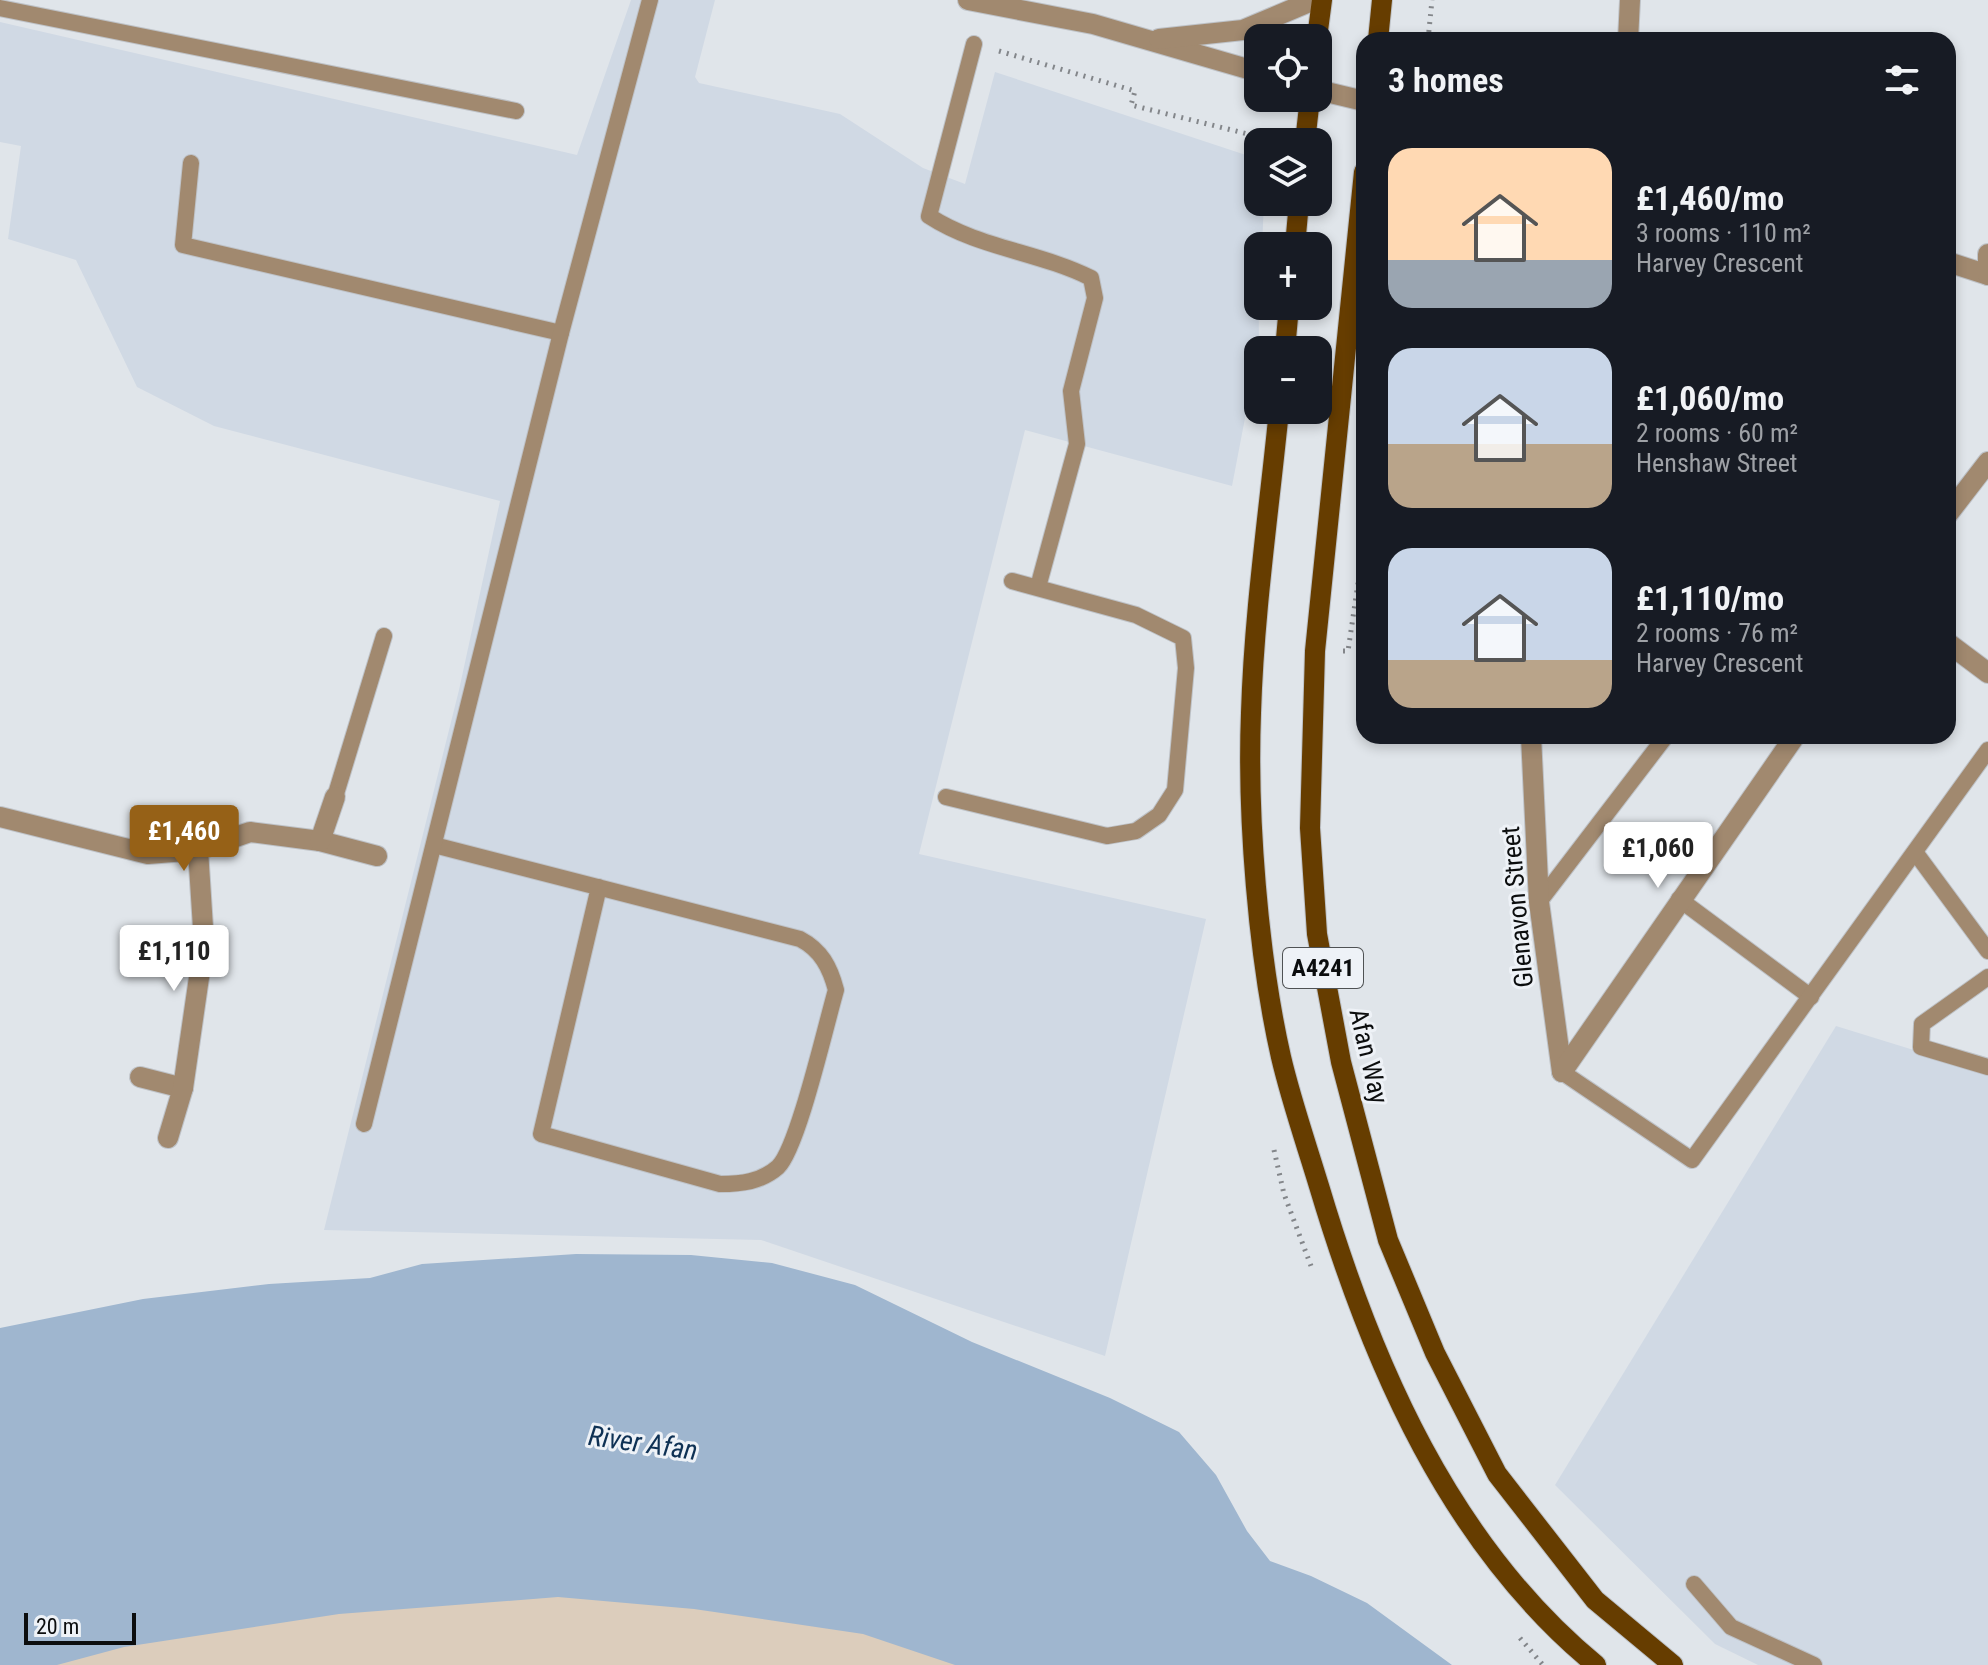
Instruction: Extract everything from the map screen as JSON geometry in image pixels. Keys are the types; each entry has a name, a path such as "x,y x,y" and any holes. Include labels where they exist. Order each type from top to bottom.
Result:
{"main road":[{"path":"1319,24 1322,0"},
{"path":"1379,32 1382,0"},
{"name":"Afan Way","path":"1356,250 1315,651 1310,828 1317,934 1341,1062 1388,1240 1435,1353 1497,1474 1595,1600 1673,1665"},
{"name":"A4241","path":"1278,424 1251,714 1254,833 1262,930 1281,1056 1344,1269 1386,1377 1443,1485 1505,1572 1555,1631 1596,1665"}],"street":[{"path":"968,0 1093,24 1244,68"},
{"path":"1151,40 1243,30 1314,0"},
{"path":"1628,32 1630,0"},
{"path":"1332,93 1356,99"},
{"path":"1956,265 1988,275 1988,254"},
{"path":"1956,504 1988,462"},
{"path":"1956,649 1988,673"},
{"name":"Glenavon Street","path":"1531,744 1539,902 1562,1072"},
{"path":"1562,1072 1789,744"},
{"path":"320,841 335,797"},
{"path":"0,817 148,854 198,850 250,832 320,841 377,856"},
{"path":"168,1138 183,1088 204,943 198,850"},
{"path":"140,1077 183,1088"}],"lane":[{"path":"364,1124 561,333 650,0"},
{"path":"0,8 516,111"},
{"path":"974,44 929,216 954,232 1062,263 1091,278 1095,298 1071,391 1077,444 1038,587"},
{"path":"191,163 183,245 561,333"},
{"path":"946,797 1107,836 1136,831 1159,815 1175,790 1186,668 1183,638 1136,615 1012,581"},
{"path":"335,797 384,636"},
{"path":"1539,902 1660,744"},
{"path":"1562,1072 1692,1160 1988,750"},
{"path":"434,845 599,887 800,939 823,959 836,990 787,1156 762,1178 741,1184 720,1184 541,1134 599,887"},
{"path":"1915,852 1988,951"},
{"path":"1679,899 1811,997"},
{"path":"1988,977 1922,1024 1921,1047 1988,1067"},
{"path":"1694,1584 1731,1627 1814,1665"}],"path":[{"path":"1429,32 1432,0"},
{"path":"1018,56 1135,91 1131,105 1244,133"}],"shaded area":[{"path":"631,0 715,0 695,77 699,83 840,114 923,168 965,184 995,72 1244,154 1244,216 1263,216 1263,232 1244,232 1244,320 1259,320 1259,336 1244,336 1244,423 1232,486 1025,430 919,854 1206,919 1105,1356 761,1240 324,1230 459,690 500,501 214,426 137,387 76,260 8,239 21,146 0,142 0,22 577,155"},
{"path":"1836,1026 1988,1073 1988,1665 1758,1665 1715,1644 1555,1485"},
{"path":"0,1456 1057,1665 0,1665"}],"water":[{"name":"River Afan","path":"576,1254 691,1255 772,1263 855,1285 972,1342 1110,1398 1179,1432 1216,1475 1247,1531 1270,1561 1311,1576 1367,1603 1452,1665 955,1665 863,1634 694,1609 558,1597 339,1614 124,1647 57,1665 0,1665 0,1328 143,1299 269,1284 370,1278 422,1264"}]}
